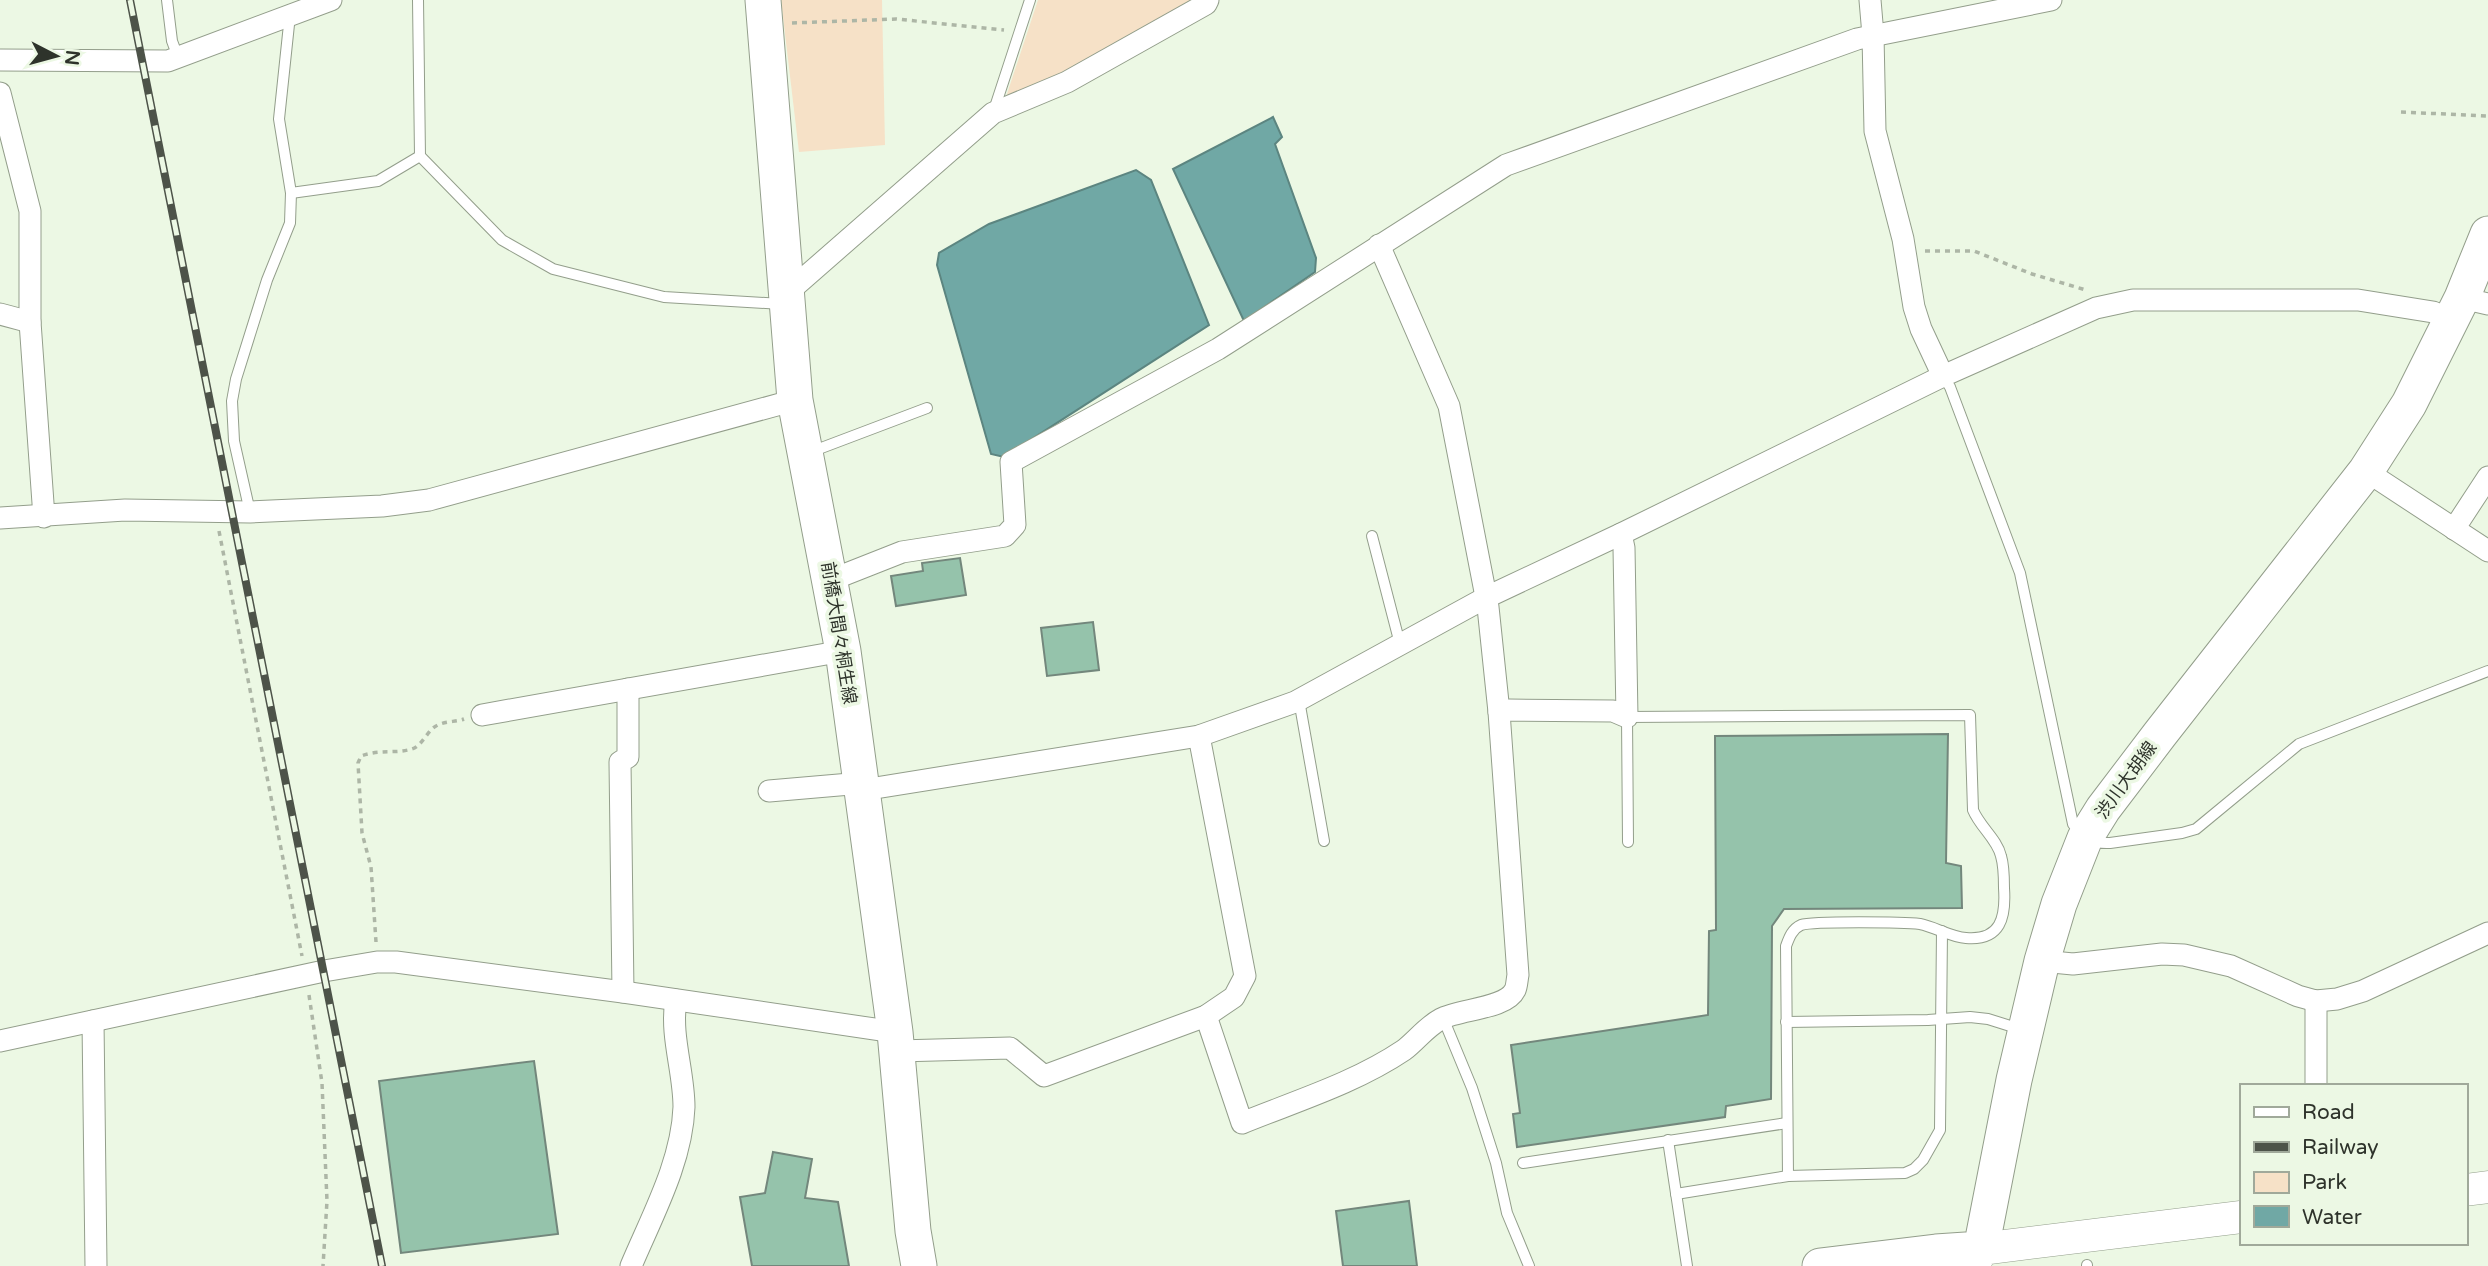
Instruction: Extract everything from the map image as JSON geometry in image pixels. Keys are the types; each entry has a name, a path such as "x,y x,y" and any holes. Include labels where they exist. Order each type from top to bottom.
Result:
{"main road":[{"name":"前橋大間々桐生線","path":"764,12 795,400 844,651 897,1041 913,1231 919,1266"},
{"name":"渋川大胡線","path":"1978,1258 2042,961 2059,904 2085,838 2103,809 2160,734 2366,471 2467,308 2488,234"},
{"path":"1820,1266 1936,1252 1978,1258"}],"street":[{"path":"0,60 167,61 331,0"},
{"path":"787,299 993,113 1067,82 1206,4 1208,0"},
{"path":"1870,0 1875,131 1906,253 1914,307 1943,376"},
{"path":"831,580 902,552 1004,536 1015,525 1011,462 1218,349 1506,165 1857,38 2051,0"},
{"path":"0,93 30,211 30,322 44,517"},
{"path":"1206,1016 1242,1123 1356,1077 1405,1049 1443,1017 1500,1002 1515,990 1518,975 1499,712 1488,607 1449,406 1380,245"},
{"path":"769,791 862,787 1199,736 1299,700 1485,598 1943,376 2084,312 2110,304 2133,300 2358,300 2433,312 2467,308"},
{"path":"0,314 30,322"},
{"path":"0,518 125,510 250,512 382,506 429,500 795,400"},
{"path":"2366,471 2488,551"},
{"path":"2454,529 2488,477"},
{"path":"1499,712 1613,711 1627,717 1624,548 1621,534"},
{"path":"482,715 844,651"},
{"path":"623,992 620,762 628,757 628,689"},
{"path":"0,1041 377,962 676,1000 897,1041 1010,1048 1044,1076 1206,1016 1234,997 1245,976 1199,736"},
{"path":"2042,961 2073,964 2162,954 2184,955 2231,966 2298,996 2316,1000 2337,999 2363,991 2488,933"},
{"path":"631,1266 677,1150 684,1107 674,1015 676,1000"},
{"path":"2316,1000 2316,1084"},
{"path":"93,1021 96,1266"},
{"path":"2467,1189 2488,1187"},
{"path":"1978,1258 2240,1217"}],"lane":[{"path":"167,0 172,41 178,57"},
{"path":"418,0 420,156 502,240 553,269 664,297 787,299"},
{"path":"993,113 1030,0"},
{"path":"250,512 234,441 232,401 236,379 267,280 290,223 291,193 279,119 290,15"},
{"path":"291,193 379,181 420,156"},
{"path":"1943,376 1950,387 2020,573 2073,824 2085,838 2099,843 2110,843 2182,834 2196,829 2299,744 2488,671"},
{"path":"806,454 927,408"},
{"path":"1372,536 1400,644"},
{"path":"1299,700 1324,841"},
{"path":"1628,842 1627,717 1970,715 1973,810 1978,822 2001,853 2004,912 2001,922 1994,932 1984,937 1965,938 1923,925 1904,923 1803,924 1790,936 1786,946 1788,1176"},
{"path":"1676,1194 1788,1176 1905,1173 1914,1169 1923,1160 1940,1130 1942,931"},
{"path":"1443,1017 1472,1088 1496,1163 1507,1213 1529,1266"},
{"path":"1786,1022 1988,1019 2025,1031"},
{"path":"1523,1163 1787,1123"},
{"path":"1668,1140 1687,1266"}],"path":[{"path":"764,12 896,19 1020,32"},
{"path":"2401,111 2488,116"},
{"path":"1906,253 1974,251 2032,274 2069,283 2110,304"},
{"path":"216,512 245,673 306,975 323,1083 327,1200 323,1266"},
{"path":"377,962 371,866 362,834 358,763 361,756 376,751 410,750 417,747 438,724 456,723 482,715"}],"green space":[{"path":"781,0 882,0 885,145 799,152"},
{"path":"1038,0 1198,0 1065,78 1005,100"}],"water":[{"path":"1273,117 1282,137 1275,144 1316,258 1315,272 1244,321 1173,169"},
{"path":"1136,170 1151,180 1209,325 1004,457 991,454 937,265 939,253 989,224"}],"building":[{"path":"960,558 966,595 896,606 891,576 923,571 922,563"},
{"path":"1093,622 1099,670 1047,676 1041,628"},
{"path":"1948,734 1946,863 1961,866 1962,908 1784,909 1772,926 1771,1099 1726,1106 1725,1117 1517,1147 1513,1114 1520,1113 1511,1045 1708,1015 1709,931 1716,930 1715,736"},
{"path":"534,1061 558,1234 401,1253 379,1081"},
{"path":"773,1152 812,1159 805,1198 838,1202 849,1266 752,1266 740,1197 765,1193"},
{"path":"1409,1201 1417,1266 1343,1266 1336,1211"}],"railway":[{"path":"130,0 382,1266"}]}
